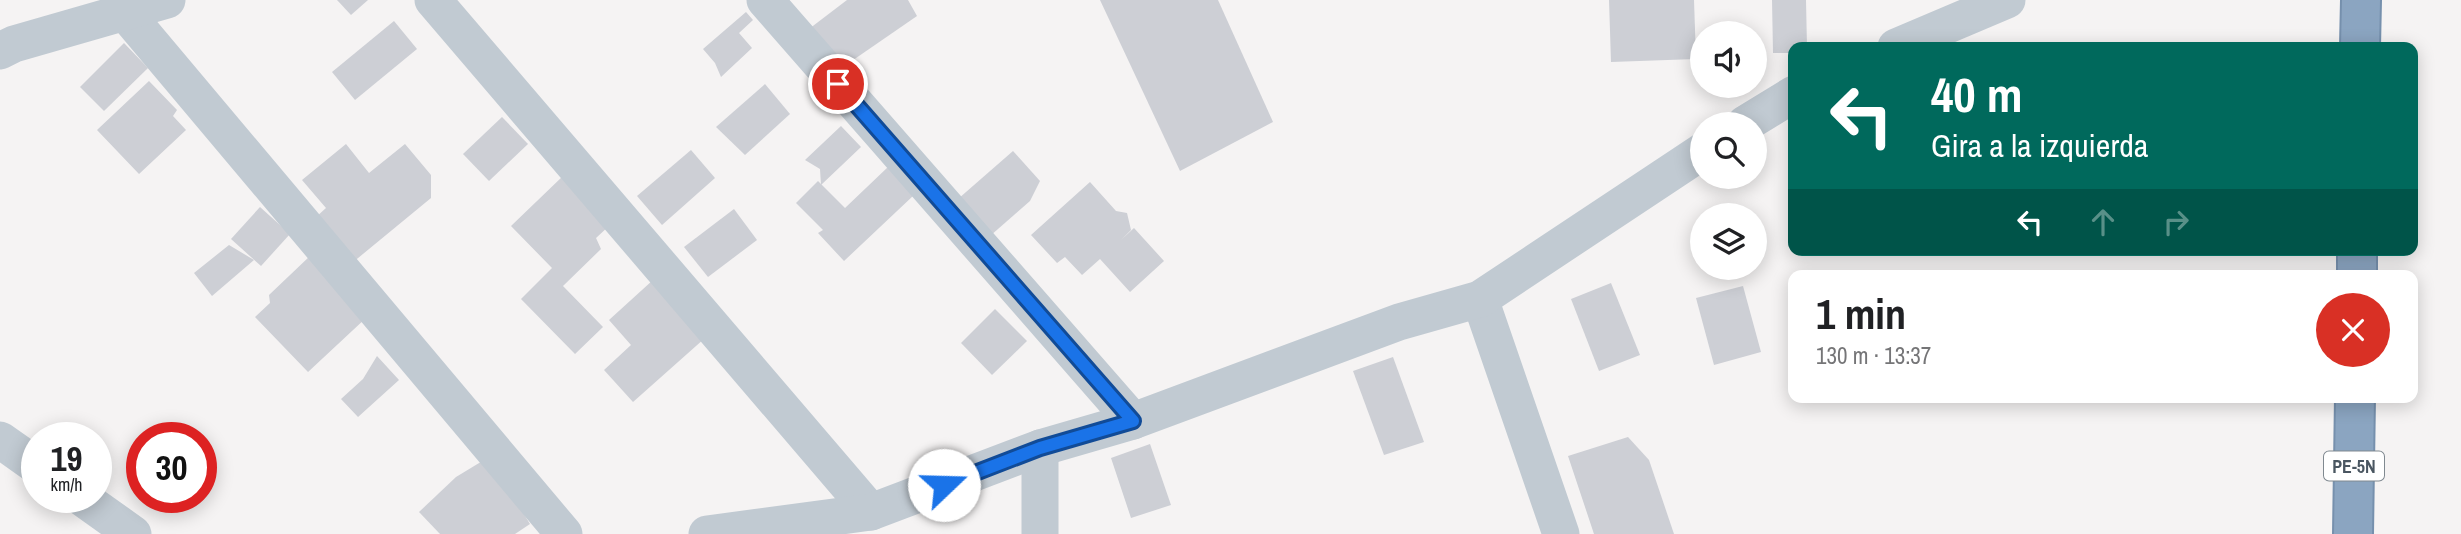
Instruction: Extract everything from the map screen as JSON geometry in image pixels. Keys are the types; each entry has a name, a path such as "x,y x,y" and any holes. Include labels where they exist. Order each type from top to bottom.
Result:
{"highway":[{"path":"2360,42 2361,0"},
{"name":"PE-5N","path":"2353,534 2355,403"}],"street":[{"path":"5,42 167,0"},
{"path":"433,0 871,512"},
{"path":"765,0 1133,421"},
{"path":"1908,42 2007,0"},
{"path":"124,11 564,534"},
{"path":"1765,112 1788,98"},
{"path":"706,534 871,512 1040,448 1133,421 1399,322 1480,299 1690,160"},
{"path":"1480,299 1561,534"},
{"path":"0,440 21,455"},
{"path":"1040,448 1040,534"},
{"path":"103,513 133,534"}],"building":[{"path":"337,0 368,0 351,15"},
{"path":"847,0 908,0 917,16 843,67 805,32"},
{"path":"1100,0 1218,0 1273,122 1180,171"},
{"path":"1609,0 1694,0 1695,21 1690,21 1690,59 1611,62"},
{"path":"1772,0 1806,0 1807,42 1788,42 1788,53 1773,53"},
{"path":"746,12 753,20 739,33 752,48 721,77 715,63 703,49"},
{"path":"394,21 417,49 355,100 332,72"},
{"path":"124,43 148,68 104,111 80,87"},
{"path":"149,81 177,110 173,116 186,130 139,174 97,130"},
{"path":"765,84 790,114 745,155 716,127"},
{"path":"502,117 528,144 489,181 463,154"},
{"path":"841,126 861,147 821,185 820,169 805,160"},
{"path":"346,144 369,173 405,144 431,175 431,198 352,263 315,218 326,208 302,180"},
{"path":"691,150 715,178 662,225 637,196"},
{"path":"1013,151 1040,181 1030,201 990,236 958,199"},
{"path":"888,167 914,195 844,261 818,233 823,230 796,203 818,181 845,208"},
{"path":"563,176 610,225 596,238 601,249 563,286 603,327 575,354 521,299 552,268 511,226"},
{"path":"1090,182 1116,211 1127,213 1131,230 1121,240 1134,228 1164,261 1130,292 1100,259 1082,275 1065,257 1057,263 1031,235"},
{"path":"260,207 290,234 261,266 231,239"},
{"path":"734,209 757,240 708,277 684,247"},
{"path":"229,245 254,260 212,296 194,273"},
{"path":"310,256 367,317 308,372 255,317 270,303 269,295"},
{"path":"653,280 705,338 633,402 604,370 631,345 609,320"},
{"path":"1611,283 1640,355 1599,371 1571,299"},
{"path":"1743,286 1761,352 1714,365 1696,298"},
{"path":"995,309 1027,341 992,375 961,343"},
{"path":"377,356 399,380 358,417 341,399 363,379"},
{"path":"1393,357 1424,442 1384,455 1353,371"},
{"path":"1628,437 1649,460 1674,534 1594,534 1568,456"},
{"path":"1150,444 1171,505 1131,518 1111,458"},
{"path":"489,457 530,524 515,534 440,534 419,512 456,477"}],"route":[{"path":"838,84 1133,421 1040,448 944,485"}]}
